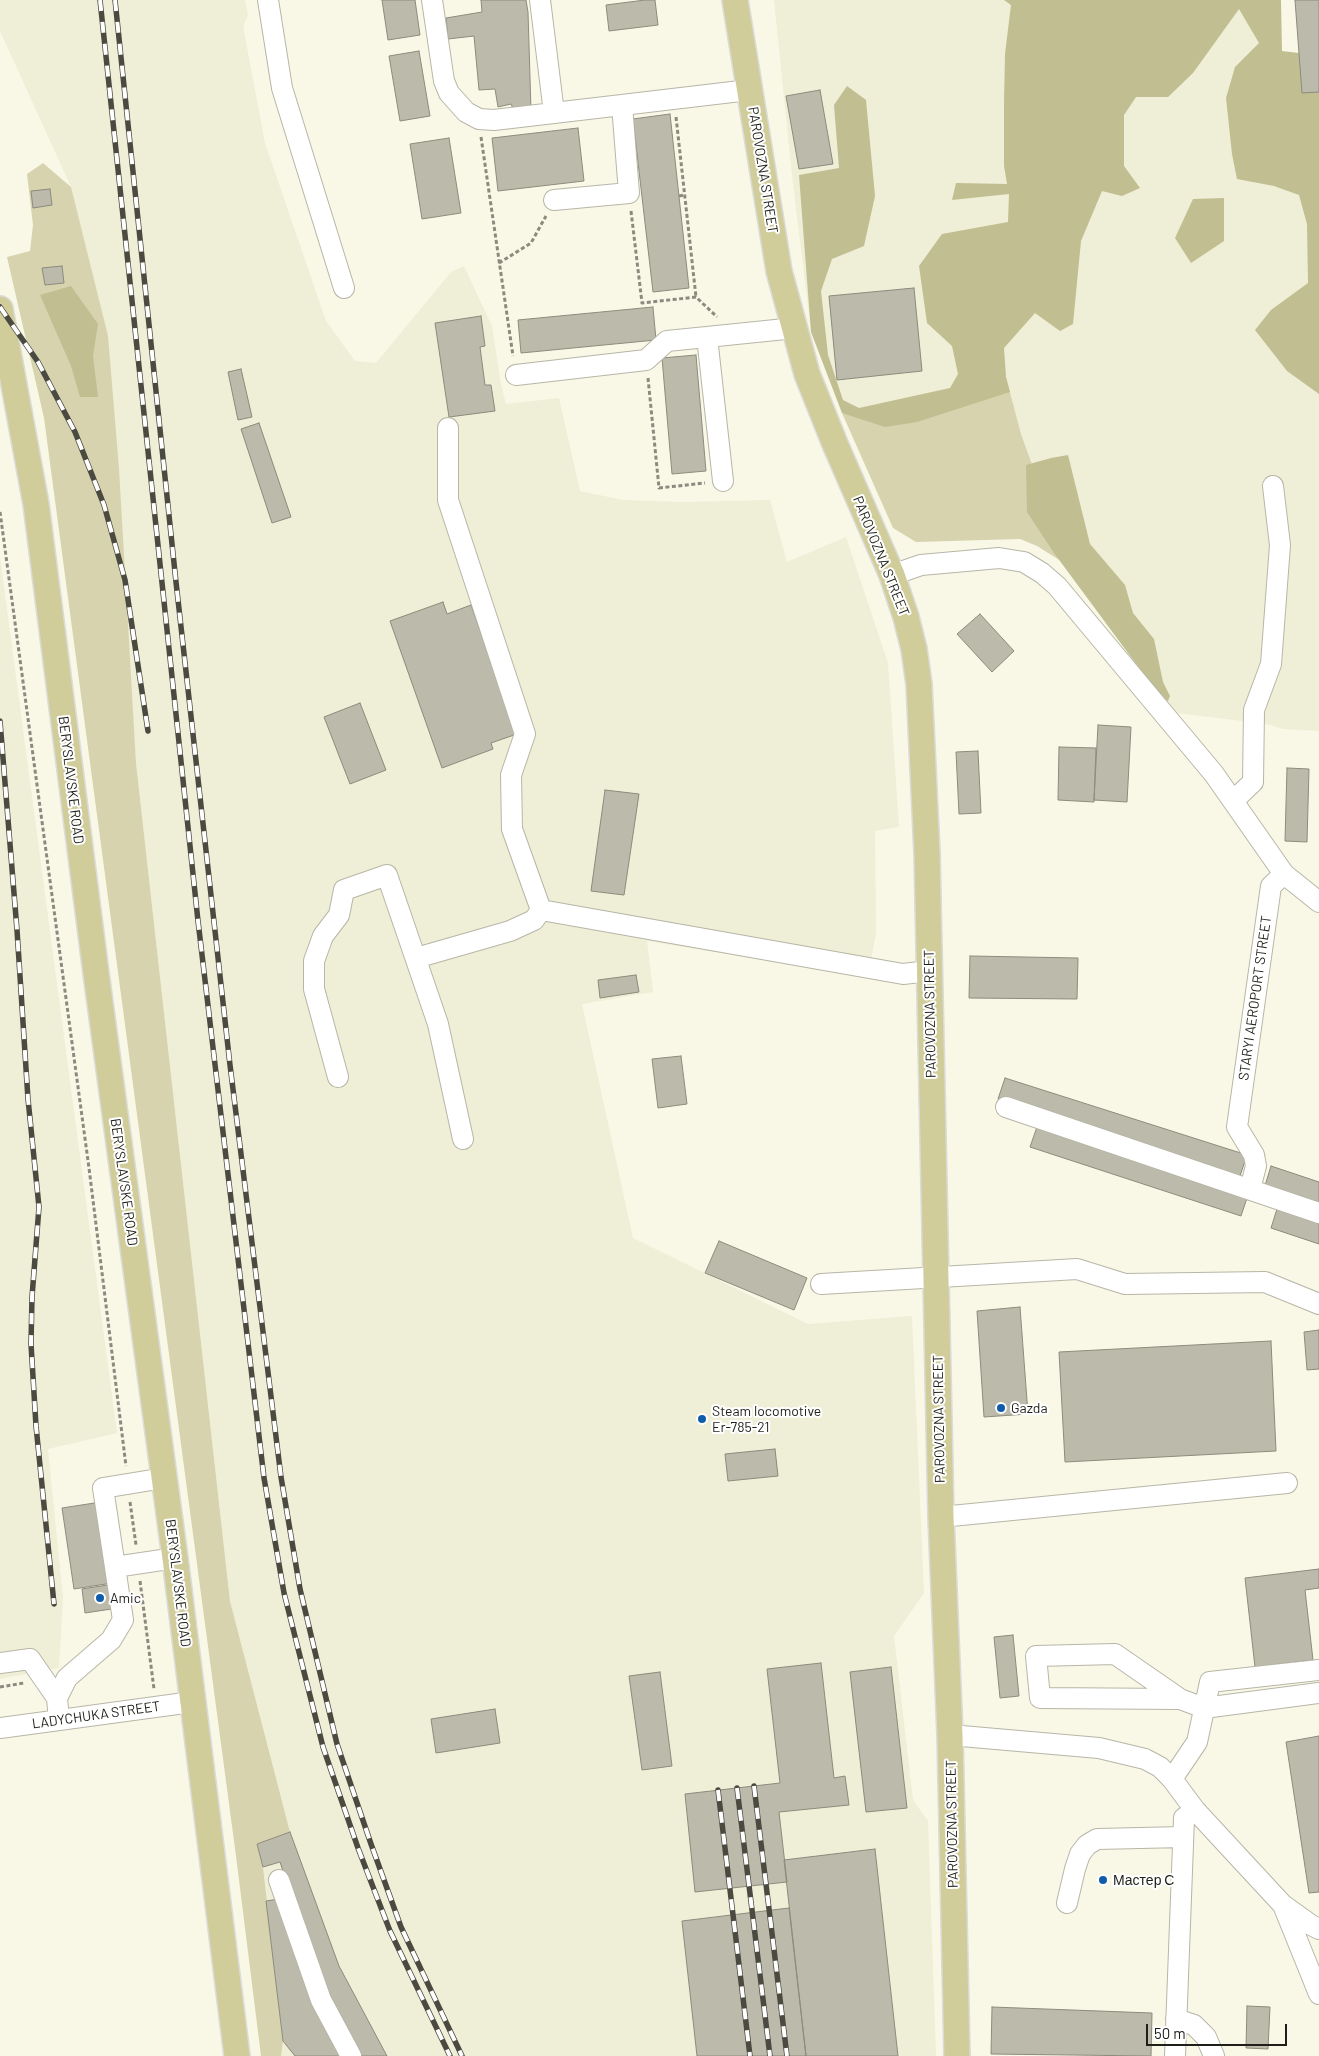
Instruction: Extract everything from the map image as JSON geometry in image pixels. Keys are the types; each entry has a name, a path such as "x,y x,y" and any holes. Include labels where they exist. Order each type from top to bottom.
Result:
{"main road":[{"name":"PAROVOZNA STREET","path":"735,0 780,271 807,374 892,575 914,649 919,684 927,853 941,1517 950,1735 957,2056"},
{"name":"BERYSLAVSKE ROAD","path":"0,310 36,504 96,973 175,1558 237,2056"}],"street":[{"path":"268,0 282,88 344,288"},
{"path":"432,0 444,81 449,93 458,104 466,112 479,119 494,120 749,90"},
{"path":"540,0 554,113"},
{"path":"554,200 629,193 622,105"},
{"path":"516,375 646,360 667,341 795,328"},
{"path":"716,336 724,481"},
{"path":"448,428 448,500 525,734 510,775 512,828 541,910"},
{"path":"1233,801 1253,782 1254,710 1271,664 1280,545 1273,486"},
{"path":"892,575 921,565 1000,558 1024,562 1042,573 1057,586 1214,774 1284,874 1319,902"},
{"path":"338,1077 314,989 314,961 323,936 339,915 344,890 387,874 438,1024 463,1139"},
{"name":"STARYI AEROPORT STREET","path":"1250,1189 1256,1166 1254,1155 1237,1127 1271,886 1284,874"},
{"path":"416,958 495,937 534,920 541,910"},
{"path":"541,910 903,974 930,972"},
{"path":"1006,1107 1319,1213"},
{"path":"821,1284 1077,1268 1124,1284 1265,1282 1319,1304"},
{"path":"57,1698 67,1678 111,1640 123,1620 102,1488 164,1478"},
{"path":"941,1517 1287,1483"},
{"path":"115,1568 175,1558"},
{"path":"1180,1698 1040,1698 1036,1656 1115,1654 1180,1698 1204,1708 1319,1694"},
{"path":"0,1663 30,1658 57,1698 59,1720"},
{"path":"1172,1779 1197,1742 1210,1682 1319,1670"},
{"name":"LADYCHUKA STREET","path":"0,1728 192,1702"},
{"path":"950,1735 1099,1748 1145,1759 1160,1767 1172,1779 1195,1810 1284,1906 1319,1929"},
{"path":"1175,2056 1184,1818 1195,1810"},
{"path":"1067,1903 1080,1854 1087,1845 1097,1839 1183,1838"},
{"path":"279,1880 321,2000 351,2056"},
{"path":"1284,1906 1319,1994"},
{"path":"1176,2019 1194,2026 1206,2037 1214,2056"}],"path":[{"path":"673,99 696,297 720,320 716,336"},
{"path":"479,119 516,375"},
{"path":"629,193 642,303 696,297"},
{"path":"679,196 685,195"},
{"path":"499,263 531,243 554,200"},
{"path":"646,360 660,488 724,481"},
{"path":"0,512 88,1158 156,1707"}],"shaded area":[{"path":"0,0 245,0 248,15 243,26 265,143 326,321 355,361 376,363 451,272 464,266 492,326 506,404 559,398 580,491 623,500 683,502 770,500 787,562 846,537 888,663 899,827 875,831 876,933 868,977 647,941 653,992 582,1004 633,1238 808,1324 912,1316 924,1593 894,1636 913,1800 928,1821 936,2056 281,2056 283,2041 263,1867 257,1844 290,1832 230,1601 136,763 113,408 71,187 0,31"},
{"path":"774,0 1281,0 1281,52 1319,165 1319,731 1283,729 1267,724 1176,713 1069,566 1021,434 1006,377 878,418 842,413 811,332"},
{"path":"1004,0 1281,0 1282,51 1299,53 1319,92 1319,394 1287,371 1255,330 1271,310 1308,283 1307,224 1299,195 1274,186 1237,179 1232,154 1226,98 1235,67 1259,43 1239,9 1193,73 1168,97 1136,97 1124,115 1124,166 1140,188 1122,196 1102,191 1081,241 1073,324 1060,331 1035,313 1004,348 1006,377 1010,392 917,422 885,427 842,413 811,332 799,175 839,168 834,105 847,86 866,100 875,196 864,246 832,259 821,291 828,355 843,400 859,408 950,388 958,374 952,346 927,323 919,266 942,234 1008,222 1009,194 952,200 956,183 1007,184 1004,166 1005,54 1011,5"},
{"path":"43,163 71,187 108,336 119,469 136,763 230,1601 290,1832 257,1844 263,1867 283,2041 281,2056 261,2056 44,418 7,257 30,251 33,225 27,174"},
{"path":"1224,198 1224,241 1191,263 1175,238 1193,199"},
{"path":"71,286 98,324 93,356 98,397 80,397 71,366 40,295"},
{"path":"1006,377 1021,434 1069,566 1037,546 1020,539 916,542 893,528 842,413 878,418"},
{"path":"1068,455 1090,544 1125,585 1133,613 1154,639 1163,682 1170,696 1168,701 1159,695 1054,553 1027,512 1026,465"},
{"path":"0,557 117,1433 48,1449 63,1598 59,1668 0,1679"}],"building":[{"path":"382,0 415,0 420,35 388,40"},
{"path":"481,0 526,0 531,111 515,113 511,104 498,107 495,89 479,90 474,36 448,39 446,18 482,12"},
{"path":"655,0 658,25 609,31 606,5"},
{"path":"1295,0 1319,0 1319,92 1302,93"},
{"path":"419,51 430,116 400,121 389,56"},
{"path":"820,90 833,164 799,169 786,96"},
{"path":"670,114 689,288 653,292 633,119"},
{"path":"578,128 584,181 498,191 492,138"},
{"path":"449,138 461,213 422,219 410,144"},
{"path":"50,189 52,205 33,208 31,191"},
{"path":"62,266 64,283 45,285 42,268"},
{"path":"914,288 922,371 837,380 829,296"},
{"path":"653,307 656,340 521,353 518,320"},
{"path":"481,316 485,346 480,347 485,385 491,385 495,411 449,417 435,323"},
{"path":"696,355 706,471 672,474 662,358"},
{"path":"241,369 252,417 238,420 228,372"},
{"path":"259,423 291,517 272,523 241,429"},
{"path":"443,602 447,614 471,605 517,734 491,743 493,749 442,768 390,621"},
{"path":"980,614 1014,651 992,672 957,634"},
{"path":"360,703 386,770 350,784 324,717"},
{"path":"1098,725 1131,727 1127,802 1094,800"},
{"path":"1059,747 1096,748 1094,802 1058,800"},
{"path":"978,751 981,813 959,814 956,752"},
{"path":"1287,768 1309,769 1307,842 1285,841"},
{"path":"605,790 639,794 624,895 591,891"},
{"path":"970,956 1078,958 1077,999 969,998"},
{"path":"636,975 639,992 600,998 598,980"},
{"path":"681,1056 687,1104 658,1108 652,1059"},
{"path":"1005,1078 1247,1155 1240,1176 998,1099"},
{"path":"1037,1127 1248,1195 1241,1216 1030,1147"},
{"path":"1271,1166 1319,1182 1319,1207 1264,1189"},
{"path":"1277,1209 1319,1223 1319,1244 1271,1228"},
{"path":"719,1241 807,1278 794,1310 705,1273"},
{"path":"1020,1307 1028,1414 984,1417 977,1311"},
{"path":"1319,1330 1319,1369 1307,1370 1304,1332"},
{"path":"1271,1341 1276,1451 1065,1462 1059,1352"},
{"path":"775,1449 778,1476 728,1481 725,1454"},
{"path":"101,1502 112,1583 74,1589 62,1508"},
{"path":"1319,1569 1319,1588 1305,1590 1313,1660 1255,1667 1245,1578"},
{"name":"Amic","path":"114,1584 118,1608 85,1613 82,1589"},
{"path":"1013,1635 1019,1696 1000,1698 994,1637"},
{"path":"821,1663 834,1778 845,1776 849,1805 779,1812 787,1882 695,1892 685,1794 780,1783 767,1669"},
{"path":"891,1667 907,1808 866,1812 850,1672"},
{"path":"660,1672 672,1766 642,1770 629,1676"},
{"path":"495,1709 500,1743 436,1753 431,1719"},
{"path":"1319,1736 1319,1892 1309,1893 1286,1742"},
{"path":"290,1832 339,1966 387,2056 360,2056 318,1975 280,1862 263,1867 257,1844"},
{"path":"875,1849 898,2056 806,2056 784,1860"},
{"path":"279,1899 342,2056 295,2056 283,2041 266,1901"},
{"path":"789,1908 806,2056 697,2056 682,1921"},
{"path":"1247,2006 1270,2007 1268,2049 1246,2048"},
{"path":"992,2007 1152,2013 1151,2056 991,2054"}],"railway":[{"path":"100,0 198,921 264,1478 284,1593 323,1747 358,1848 390,1931 450,2056"},
{"path":"115,0 176,582 230,1065 281,1477 300,1589 337,1744 401,1927 462,2056"},
{"path":"0,307 38,362 75,432 104,505 125,580 148,731"},
{"path":"0,721 17,930 28,1099 39,1207 32,1297 31,1344 36,1426 54,1604"},
{"path":"754,1786 787,2056"},
{"path":"737,1788 770,2056"},
{"path":"718,1790 750,2056"}],"place":[{"name":"Gazda","path":"1001,1408"},
{"name":"Steam locomotive Er-785-21","path":"702,1419"},
{"name":"Amic","path":"100,1598"},
{"name":"Мастер С","path":"1103,1880"}]}
